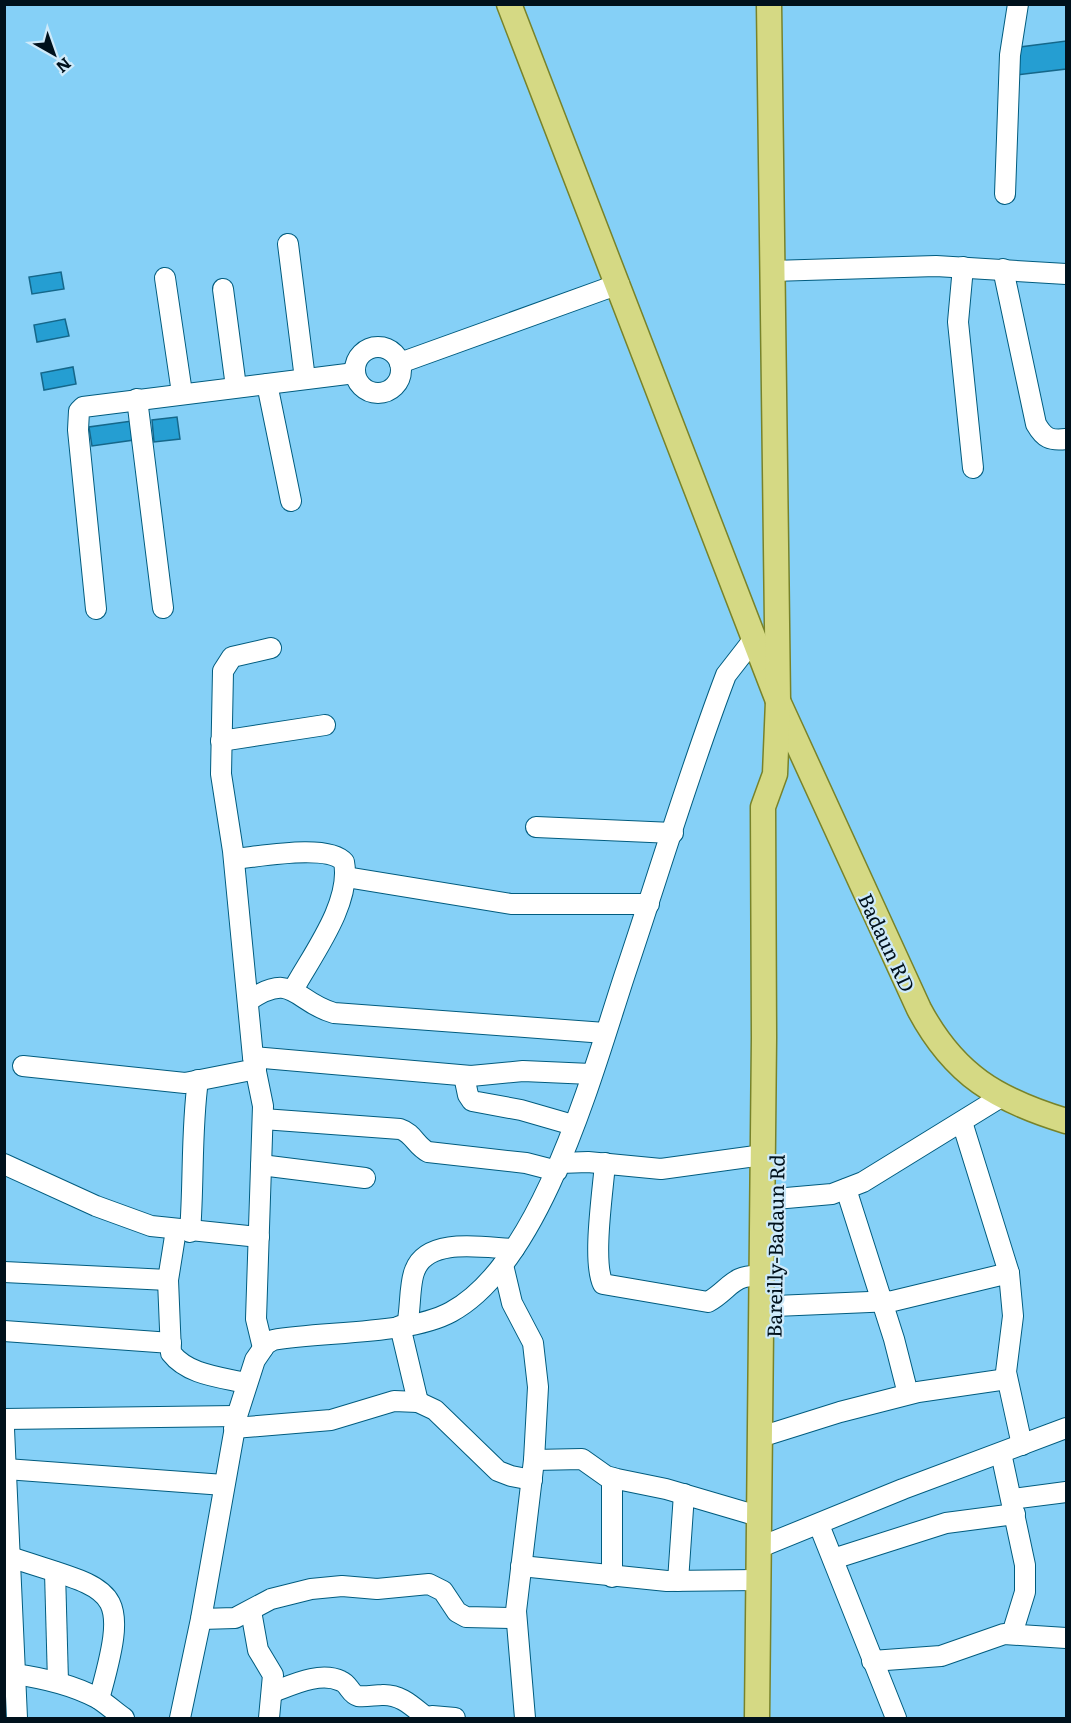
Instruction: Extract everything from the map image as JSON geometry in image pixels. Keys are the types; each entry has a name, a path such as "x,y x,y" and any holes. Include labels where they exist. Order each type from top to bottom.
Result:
{"main road":[{"name":"Badaun RD","path":"509,4 619,284 778,701 931,1030 942,1047 966,1072 1001,1097 1066,1121"},
{"path":"757,1719 758,1580 764,1546 758,1516 763,1155 763,807 775,774 778,701 769,4"},
{"name":"Bareilly-Badaun Rd","path":"770,1719 764,1546 775,1306 779,1028 778,807 775,774"}],"street":[{"path":"1005,194 1010,55 1018,4"},
{"path":"288,244 305,379"},
{"path":"772,272 882,266 963,267 1066,274"},
{"path":"963,267 958,322 973,468"},
{"path":"1003,269 1036,424 1043,436 1052,440 1066,439"},
{"path":"165,278 182,393"},
{"path":"400,363 619,284"},
{"path":"223,289 236,387"},
{"path":"377,346 393,351 400,363 400,379 396,386 383,393 368,391 357,381 355,373 362,352 377,346"},
{"path":"96,609 79,446 79,411 92,404 355,373"},
{"path":"267,384 291,501"},
{"path":"137,399 163,608"},
{"path":"180,1719 201,1619 235,1422 255,1360 263,1348 273,1340 403,1326 438,1318 463,1305 485,1288 508,1257 559,1167 726,675 754,639"},
{"path":"263,1348 256,1319 262,1093 255,1063 234,860 222,785 221,697 223,670 227,662 238,654 271,648"},
{"path":"221,741 325,725"},
{"path":"536,827 673,832"},
{"path":"234,860 296,853 335,854 344,862 346,877 339,907 293,990"},
{"path":"346,877 511,904 649,904"},
{"path":"248,1001 269,988 279,987 293,990 315,1006 334,1013 605,1033"},
{"path":"23,1066 176,1083 198,1080 255,1063 465,1076 523,1071 591,1074"},
{"path":"465,1076 468,1095 472,1101 520,1110 573,1125"},
{"path":"198,1080 192,1132 193,1194 168,1280 171,1353 183,1365 246,1383"},
{"path":"775,1200 820,1196 846,1189 883,1171 1001,1097"},
{"path":"263,1119 400,1129 408,1132 419,1148 428,1152 559,1167 605,1163 661,1169 763,1155"},
{"path":"962,1122 1009,1274 1013,1316 1006,1361 1007,1379 1022,1445"},
{"path":"605,1163 599,1251 599,1268 603,1284 708,1302 728,1284 740,1277 762,1276"},
{"path":"4,1164 120,1215 151,1226 259,1237"},
{"path":"261,1165 365,1178"},
{"path":"846,1189 882,1301 908,1394"},
{"path":"418,1402 403,1326 413,1276 423,1258 431,1252 454,1247 508,1257"},
{"path":"508,1257 512,1303 535,1351 538,1386 534,1460 516,1618 525,1719"},
{"path":"4,1272 168,1280"},
{"path":"775,1306 882,1301 924,1295 1009,1274"},
{"path":"4,1331 171,1343"},
{"path":"770,1434 908,1394 1007,1379"},
{"path":"4,1419 235,1422 331,1420 394,1401 418,1402 435,1410 498,1471 532,1480"},
{"path":"764,1546 903,1489 1066,1428"},
{"path":"4,1429 10,1557 11,1683 16,1719"},
{"path":"1001,1453 1024,1555 1026,1578 1025,1592 1012,1634"},
{"path":"534,1460 582,1459 612,1478 684,1494 758,1516"},
{"path":"6,1469 224,1485"},
{"path":"612,1478 612,1577"},
{"path":"833,1559 946,1523 1066,1492"},
{"path":"678,1581 684,1494"},
{"path":"819,1525 896,1719"},
{"path":"10,1557 95,1586 111,1602 114,1610 115,1639 99,1699"},
{"path":"521,1566 612,1577 678,1581 758,1580"},
{"path":"54,1572 58,1682"},
{"path":"201,1619 235,1618 271,1599 311,1589 342,1586 376,1589 429,1584 443,1590 457,1612 466,1617 516,1618"},
{"path":"251,1611 258,1650 273,1675 269,1719"},
{"path":"872,1661 931,1658 994,1635 1066,1638"},
{"path":"273,1692 307,1680 334,1678 342,1681 353,1693 360,1696 386,1695 404,1700 427,1718 455,1719"},
{"path":"11,1683 58,1682 99,1699 124,1719"}],"building":[{"path":"1066,41 1066,69 1015,75 1020,47"},
{"path":"61,272 64,289 32,294 29,277"},
{"path":"65,319 69,336 37,342 34,325"},
{"path":"73,367 76,384 44,390 41,373"},
{"path":"177,417 180,439 154,442 152,420"},
{"path":"139,420 141,439 92,446 89,427"}]}
